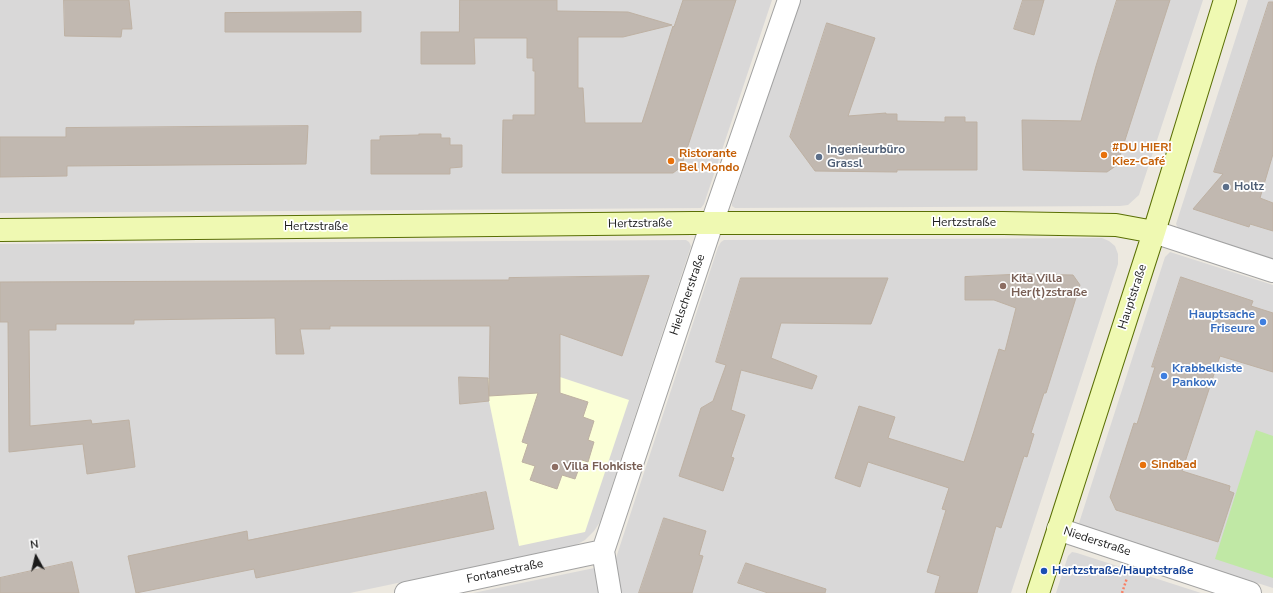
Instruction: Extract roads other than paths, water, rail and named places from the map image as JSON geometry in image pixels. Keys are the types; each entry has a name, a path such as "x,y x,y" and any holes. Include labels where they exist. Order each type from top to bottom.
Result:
{"street":[{"name":"Hielscherstraße","path":"610,593 603,551 788,0"},
{"name":"Hauptstraße","path":"1038,593 1154,232 1225,0"},
{"name":"Hertzstraße","path":"0,230 712,223 1003,223 1108,225 1154,232 1273,271"},
{"name":"Niederstraße","path":"1058,529 1250,593"},
{"name":"Fontanestraße","path":"406,593 603,551"}],"place":[{"name":"#DU HIER! Kiez-Café","path":"1104,155"},
{"name":"Ingenieurbüro Grassl","path":"819,157"},
{"name":"Ristorante Bel Mondo","path":"671,161"},
{"name":"Holtz","path":"1226,187"},
{"name":"Kita Villa Her(t)zstraße","path":"1003,286"},
{"name":"Hauptsache Friseure","path":"1263,322"},
{"name":"Krabbelkiste Pankow","path":"1164,376"},
{"name":"Sindbad","path":"1143,465"},
{"name":"Villa Flohkiste","path":"555,467"},
{"name":"Hertzstraße/Hauptstraße","path":"1044,571"}]}
